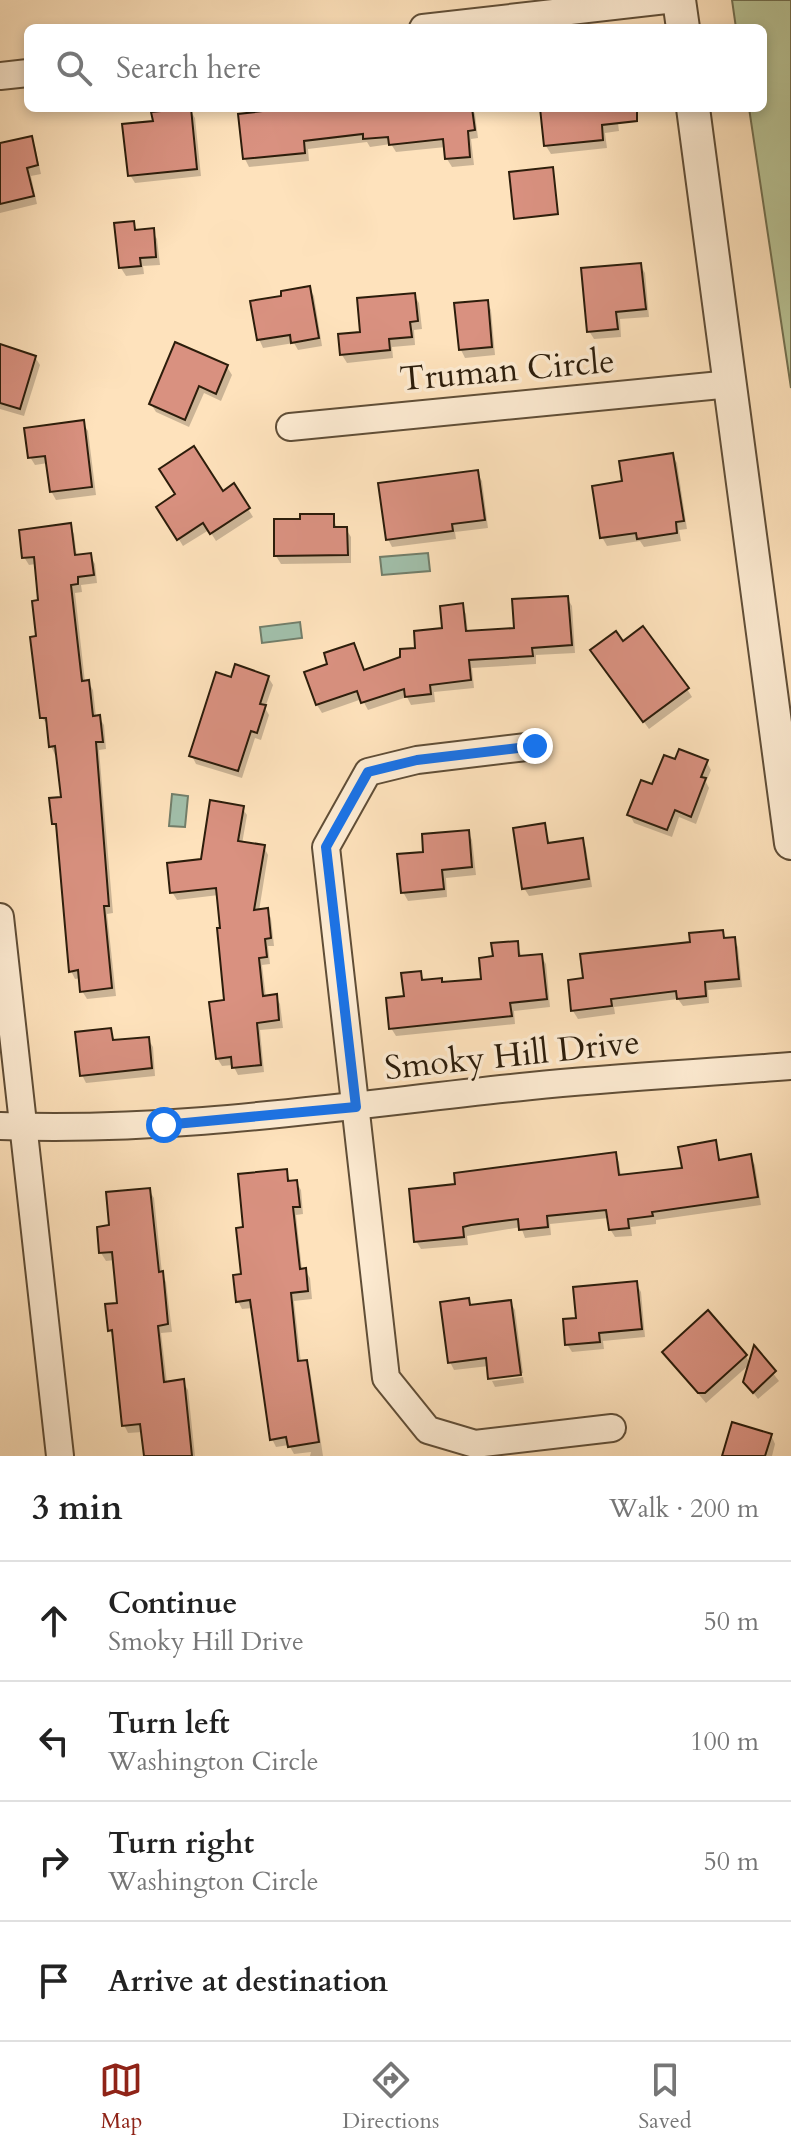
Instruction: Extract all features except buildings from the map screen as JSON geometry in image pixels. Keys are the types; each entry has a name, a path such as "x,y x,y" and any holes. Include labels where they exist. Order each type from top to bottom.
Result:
{"street":[{"path":"458,24 666,0"},
{"path":"679,0 682,24"},
{"path":"0,76 24,73"},
{"path":"694,112 791,843"},
{"name":"Truman Circle","path":"290,427 731,384"},
{"path":"535,746 417,760 368,772 326,847 386,1378 428,1430 475,1444 612,1428"},
{"path":"0,917 12,1126 60,1456"},
{"name":"Smoky Hill Drive","path":"12,1126 164,1125 532,1086 791,1066"}],"shaded area":[{"path":"732,0 791,0 791,388 750,112 767,112 767,24 735,24"},
{"path":"428,553 430,571 382,575 380,557"},
{"path":"300,622 302,638 262,643 260,627"},
{"path":"172,794 188,796 185,827 169,826"}],"route":[{"path":"164,1125 356,1107 326,847 368,772 417,760 535,746"}]}
